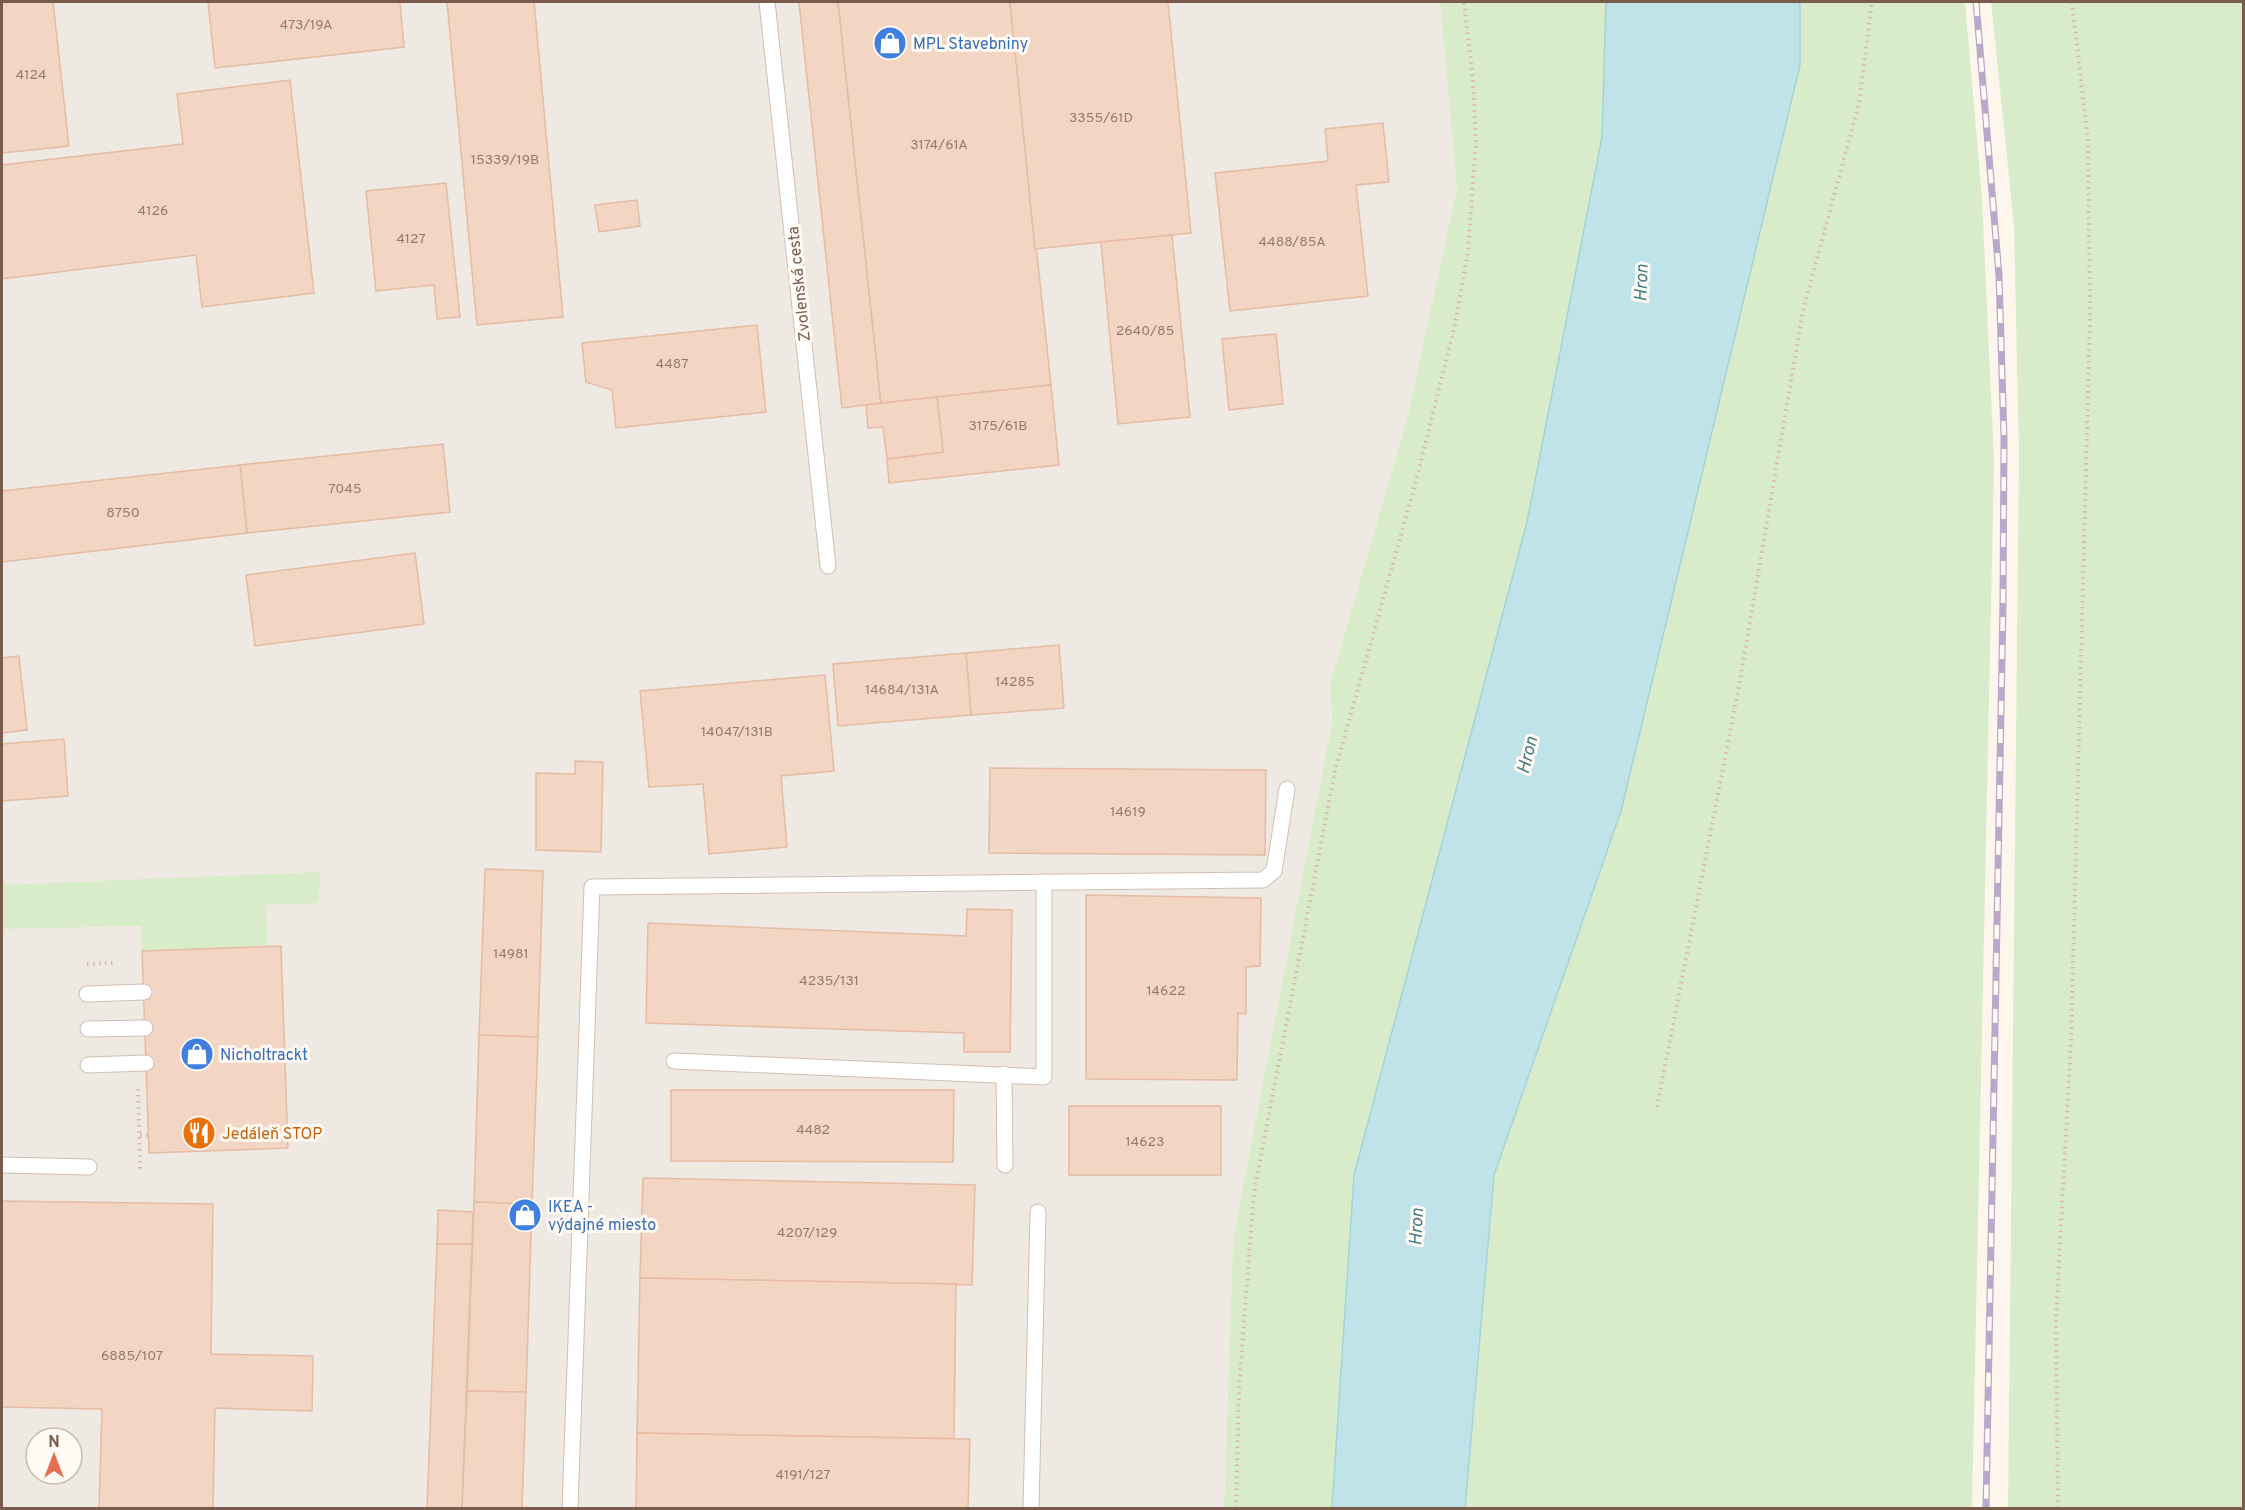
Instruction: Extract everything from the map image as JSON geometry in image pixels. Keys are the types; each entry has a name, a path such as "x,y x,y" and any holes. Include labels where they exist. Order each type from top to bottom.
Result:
{"lane":[{"name":"Zvolenská cesta","path":"767,2 828,566"},
{"path":"570,1509 592,887 1263,880 1274,871 1287,789"},
{"path":"674,1061 1044,1077 1044,882"},
{"path":"87,994 144,992"},
{"path":"88,1029 145,1028"},
{"path":"88,1065 146,1063"},
{"path":"1004,1074 1005,1165"},
{"path":"2,1165 89,1167"},
{"path":"1031,1509 1038,1212"}],"path":[{"path":"1236,1509 1239,1386 1248,1244 1254,1192 1335,771 1419,470 1455,325 1468,252 1476,142 1464,2"},
{"path":"1658,1107 1739,686 1803,311 1859,103 1872,2"},
{"path":"2058,1509 2056,1318 2071,1040 2090,316 2088,141 2072,2"},
{"path":"140,1135 148,1135"}],"shaded area":[{"path":"2,2 1440,2 1457,188 1407,419 1330,684 1332,722 1233,1239 1224,1508 2,1508"}],"green space":[{"path":"1440,2 1606,2 1602,137 1527,522 1354,1175 1332,1508 1224,1508 1233,1239 1332,722 1330,684 1407,419 1457,188"},
{"path":"1800,2 1965,2 1982,198 1994,461 1972,1508 1465,1508 1494,1175 1621,811 1800,65"},
{"path":"1991,2 2243,2 2243,1508 2008,1508 2019,455 2014,226"},
{"path":"320,872 319,903 266,905 267,946 142,951 141,926 2,929 2,885"}],"water":[{"name":"Hron","path":"1606,2 1800,2 1800,65 1621,811 1494,1175 1465,1508 1332,1508 1354,1175 1527,522 1602,137"}],"building":[{"path":"2,2 53,2 69,146 2,153"},
{"path":"208,2 400,2 404,47 215,68"},
{"path":"447,2 534,2 563,317 477,325"},
{"path":"799,2 838,2 881,403 842,408"},
{"path":"838,2 1010,2 1051,385 881,403"},
{"path":"1010,2 1168,2 1191,233 1035,249"},
{"path":"290,80 314,293 202,307 196,255 2,279 2,165 183,144 177,94"},
{"path":"1383,123 1389,182 1356,185 1368,296 1230,311 1215,173 1328,161 1325,129"},
{"path":"446,183 460,317 437,319 434,285 376,291 366,191"},
{"path":"637,200 640,226 599,232 595,205"},
{"path":"1172,235 1190,417 1118,424 1101,242"},
{"path":"757,325 766,412 616,428 612,390 586,382 582,343"},
{"path":"1276,334 1283,404 1229,410 1222,339"},
{"path":"1051,385 1059,465 889,483 887,459 943,452 937,397"},
{"path":"937,397 943,452 887,459 883,427 868,428 866,405"},
{"path":"443,444 450,512 247,533 240,465"},
{"path":"240,465 247,533 2,562 2,491"},
{"path":"415,553 424,624 255,646 246,575"},
{"path":"1059,645 1064,708 971,715 966,653"},
{"path":"966,653 971,715 838,726 833,664"},
{"path":"19,656 27,730 2,733 2,658"},
{"path":"825,675 834,771 781,776 787,847 709,854 703,784 649,787 640,691"},
{"path":"64,739 68,796 2,801 2,744"},
{"path":"575,761 603,762 601,852 536,850 536,773 575,774"},
{"path":"990,768 1266,770 1265,855 989,853"},
{"path":"485,869 543,871 538,1037 479,1035"},
{"path":"1086,895 1261,898 1260,966 1246,967 1246,1014 1238,1013 1237,1080 1086,1079"},
{"path":"967,909 1012,910 1010,1052 964,1052 964,1033 646,1023 648,923 966,936"},
{"path":"281,946 288,1148 149,1153 142,951"},
{"path":"479,1035 538,1037 532,1204 474,1202"},
{"path":"671,1090 954,1090 953,1162 671,1161"},
{"path":"1069,1106 1221,1106 1221,1175 1069,1175"},
{"path":"643,1178 975,1185 972,1285 640,1278"},
{"path":"2,1201 213,1204 211,1354 313,1356 312,1411 215,1408 213,1508 99,1508 102,1409 2,1407"},
{"path":"474,1202 532,1204 526,1392 467,1391"},
{"path":"438,1210 473,1212 472,1244 437,1244"},
{"path":"437,1244 472,1244 462,1508 427,1508"},
{"path":"640,1278 956,1284 954,1439 637,1433"},
{"path":"467,1391 526,1392 522,1508 462,1508"},
{"path":"637,1433 970,1439 968,1508 636,1508"}],"railway":[{"path":"1976,2 1999,275 2004,439 1986,1508"}],"place":[{"name":"MPL Stavebniny","path":"890,43"},
{"name":"Nicholtrackt","path":"197,1054"},
{"name":"Jedáleň STOP","path":"199,1133"},
{"name":"IKEA - výdajné miesto","path":"525,1215"}]}
